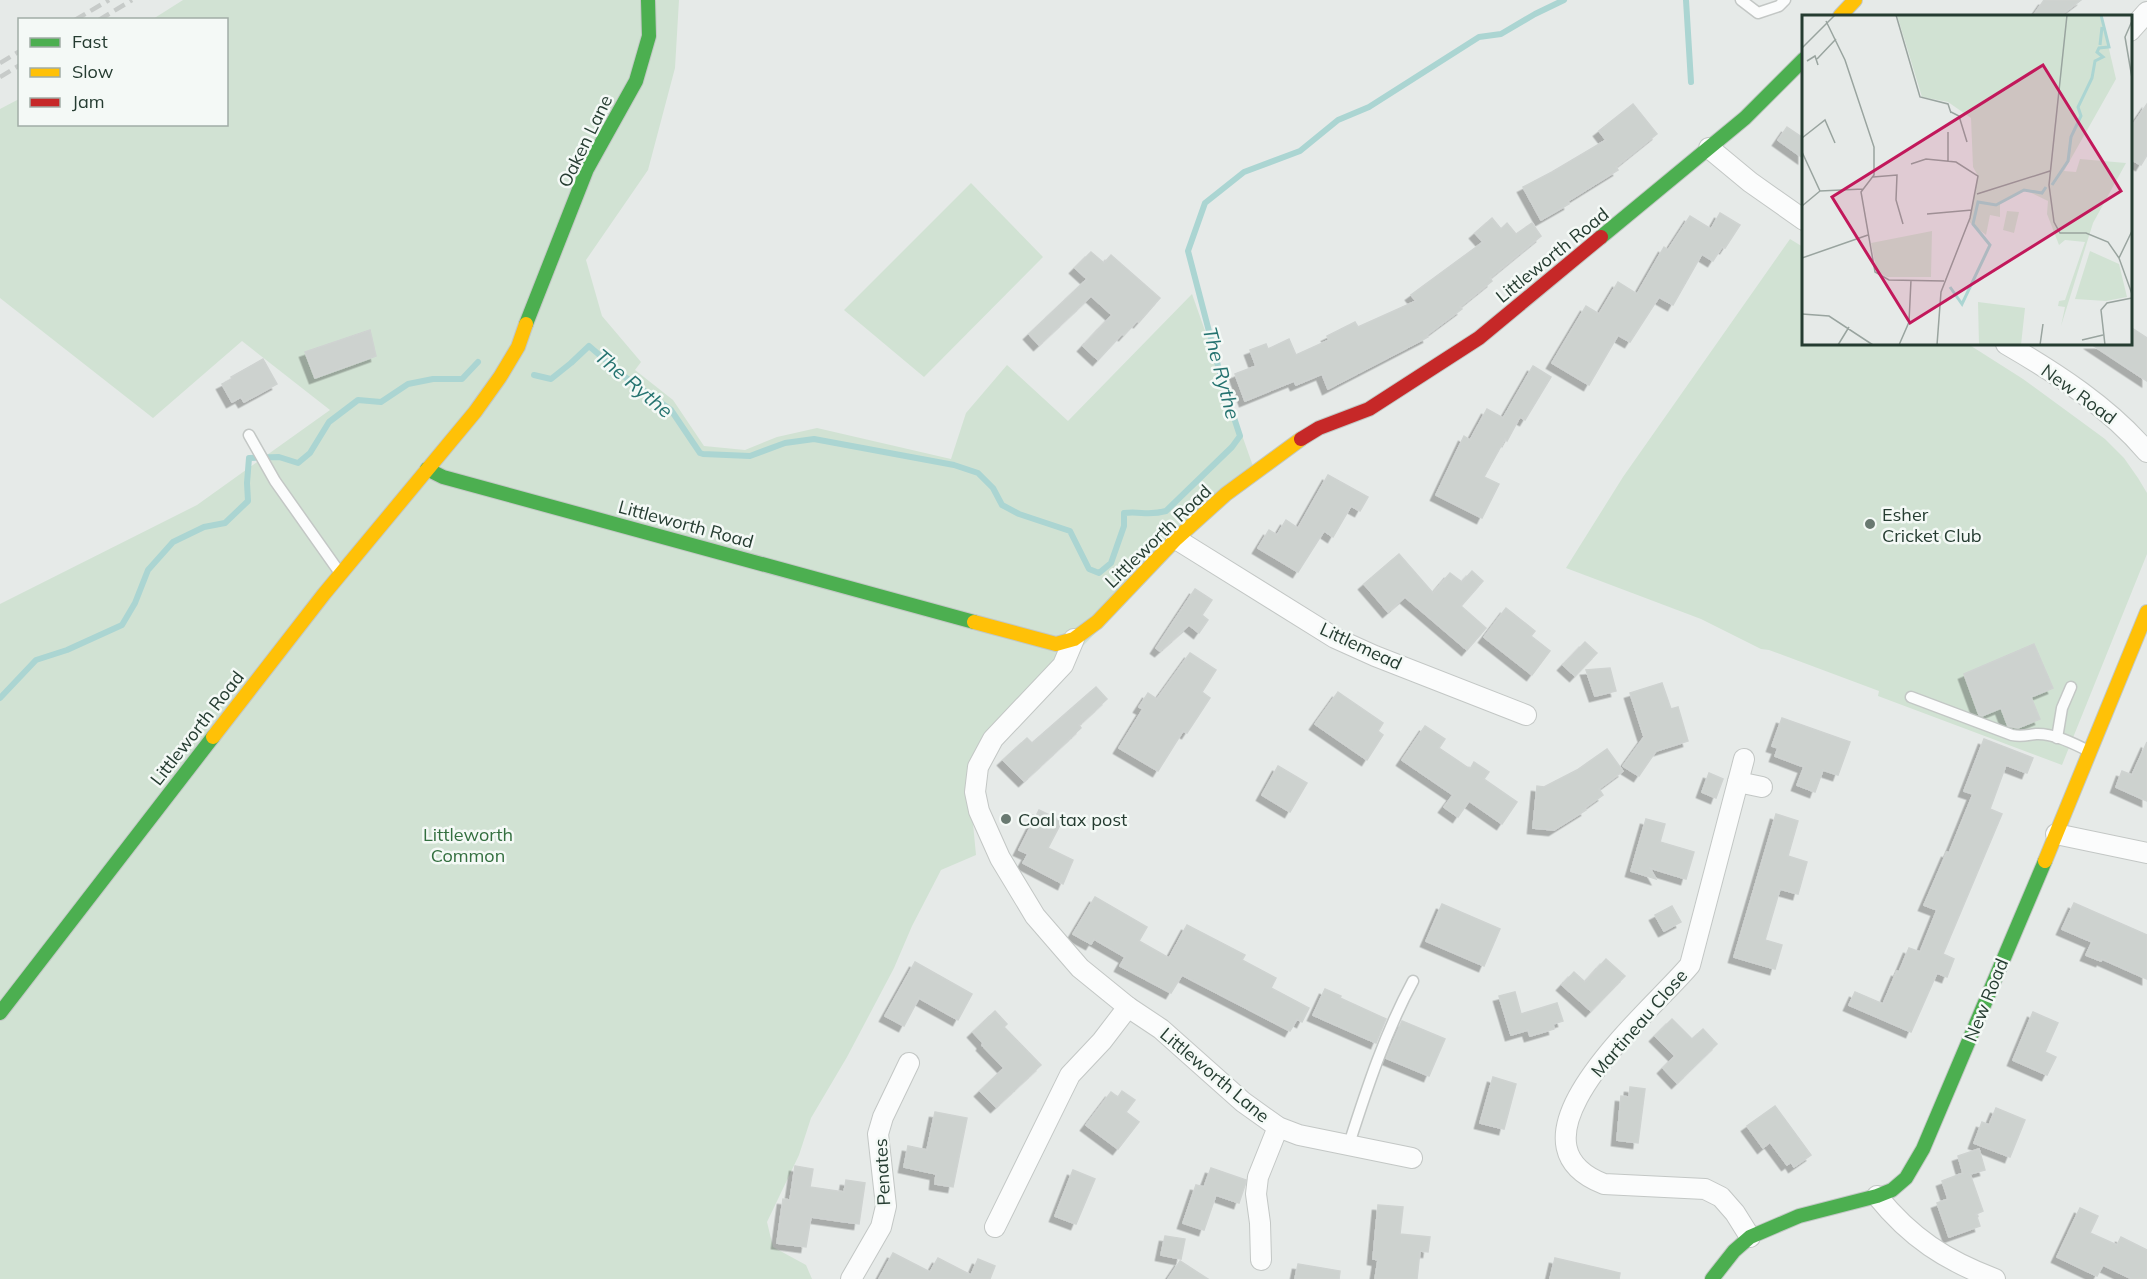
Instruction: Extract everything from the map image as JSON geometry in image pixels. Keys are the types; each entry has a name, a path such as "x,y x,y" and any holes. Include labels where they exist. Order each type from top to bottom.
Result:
{"street":[{"name":"Oaken Lane","path":"536,295 587,170 636,81 650,36 648,0"},
{"path":"2132,29 2147,12"},
{"name":"Littleworth Road","path":"427,469 454,480 1056,644 1074,639 1098,621 1176,539 1226,494 1288,447 1319,428 1369,409 1479,338 1752,111 1802,60"},
{"path":"1709,148 1750,182 1802,219"},
{"name":"Littleworth Road","path":"0,1013 340,573 475,412 518,347 536,295"},
{"name":"New Road","path":"2008,345 2089,399 2128,431 2147,452"},
{"name":"Littlemead","path":"1176,539 1335,638 1526,716"},
{"name":"New Road","path":"1712,1279 1734,1251 1750,1237 1799,1216 1877,1196 1892,1190 1906,1178 1923,1149 2147,612"},
{"name":"Littleworth Lane","path":"1074,639 1063,665 993,739 978,767 975,792 979,811 999,858 1035,916 1080,968 1128,1007 1161,1029 1243,1102 1278,1127 1299,1135 1412,1158"},
{"name":"Martineau Close","path":"1744,759 1690,964 1674,985 1614,1047 1581,1089 1568,1119 1565,1139 1568,1154 1579,1171 1592,1180 1604,1184 1705,1189 1721,1197 1735,1213 1750,1237"},
{"path":"1738,782 1762,787"},
{"path":"2056,834 2147,854"},
{"path":"995,1227 1070,1075 1102,1041 1128,1007"},
{"name":"Penates","path":"851,1279 881,1227 886,1206 878,1134 883,1118 909,1063"},
{"path":"1258,1261 1260,1224 1256,1194 1258,1178 1278,1127"},
{"path":"1877,1196 1894,1217 1941,1255 1995,1279"}],"lane":[{"path":"1742,0 1758,13 1779,6 1785,0"},
{"path":"249,435 267,467 340,573"},
{"path":"2057,738 2062,708 2071,687"},
{"path":"1911,697 2012,735 2023,737 2037,734 2057,738 2090,751"},
{"path":"1349,1144 1378,1056 1395,1015 1413,981"}],"green space":[{"name":"Littleworth Common","path":"183,0 679,0 675,68 648,170 586,260 602,316 641,362 635,370 673,400 704,446 745,450 777,437 817,428 951,459 966,413 1007,365 1068,421 1192,294 1254,469 993,739 972,813 976,855 941,870 912,926 894,968 847,1057 811,1118 799,1155 767,1222 773,1247 806,1265 812,1279 0,1279 0,604 197,505 330,410 242,341 153,418 0,298 0,109 18,100 18,126 228,126 228,18 155,18"},
{"path":"971,183 1043,257 924,377 844,310"},
{"name":"Esher Cricket Club","path":"1790,239 1802,246 1802,345 1970,345 2023,379 2105,439 2124,458 2147,493 2147,554 2062,765 1878,696 1879,691 1761,649 1701,619 1566,568 1623,477"}],"building":[{"path":"2044,0 2081,0 2061,15 2034,15"},
{"path":"1633,104 1657,134 1616,167 1618,170 1568,201 1569,204 1541,220 1523,187 1606,140 1599,131"},
{"path":"2147,104 2147,155 2141,165 2132,160 2132,126"},
{"path":"1787,127 1802,137 1802,157 1778,140"},
{"path":"1720,213 1740,225 1725,248 1722,247 1713,261 1702,254 1673,305 1659,297 1630,342 1618,335 1589,385 1552,363 1586,306 1599,314 1618,282 1637,294 1664,247 1668,250 1690,216 1711,229"},
{"path":"1492,218 1501,229 1507,223 1516,234 1532,223 1541,236 1490,278 1492,281 1460,307 1462,309 1427,335 1428,337 1328,389 1322,374 1296,385 1294,381 1245,401 1235,374 1256,366 1250,350 1266,344 1268,349 1289,339 1296,355 1329,340 1327,336 1355,322 1358,327 1416,301 1411,295 1483,242 1475,233"},
{"path":"1091,252 1104,263 1111,255 1160,298 1139,322 1137,321 1124,335 1122,334 1098,360 1083,346 1112,315 1091,296 1039,345 1029,334 1087,279 1075,268"},
{"path":"2132,328 2147,338 2147,381 2093,345 2132,345"},
{"path":"370,330 376,356 315,378 305,352"},
{"path":"263,359 277,384 244,402 241,397 232,402 222,384"},
{"path":"1533,366 1551,377 1525,420 1520,417 1507,441 1505,439 1484,477 1499,484 1482,518 1436,495 1464,436 1470,440 1487,409 1503,418"},
{"path":"1328,475 1368,497 1360,511 1351,506 1333,537 1324,531 1298,572 1258,548 1269,530 1277,535 1286,520 1298,528"},
{"path":"1399,554 1433,593 1450,573 1462,582 1472,571 1483,581 1461,606 1486,628 1467,650 1405,597 1388,612 1364,584"},
{"path":"1195,589 1212,600 1202,615 1208,620 1199,633 1189,625 1160,651 1156,648"},
{"path":"1506,608 1535,631 1531,636 1550,651 1532,675 1484,637"},
{"path":"1585,642 1597,653 1575,676 1563,665"},
{"path":"2034,644 2053,688 2031,697 2040,719 2018,728 2008,726 2001,708 1982,716 1979,715 1964,674"},
{"path":"1190,653 1216,670 1202,692 1210,698 1187,733 1183,731 1158,771 1119,748 1143,709 1139,707 1148,693 1157,699"},
{"path":"1610,668 1616,691 1595,696 1586,670"},
{"path":"1662,683 1671,709 1678,707 1688,741 1656,751 1639,776 1623,766 1644,737 1630,693"},
{"path":"1096,687 1107,699 1079,725 1081,728 1024,781 1003,760 1027,738 1032,743"},
{"path":"1338,692 1383,723 1378,731 1383,735 1367,760 1315,724"},
{"path":"1782,718 1850,742 1838,775 1823,770 1815,792 1797,785 1804,767 1775,756 1778,748 1772,746"},
{"path":"1425,726 1445,739 1439,748 1470,769 1474,762 1489,772 1484,779 1517,802 1502,824 1469,801 1458,817 1444,807 1453,795 1402,760"},
{"path":"1984,739 2033,758 2027,773 2006,765 1990,809 2002,814 1943,954 1954,959 1947,977 1937,973 1911,1032 1849,1005 1855,992 1883,1004 1909,948 1920,952 1937,910 1924,905 1947,852 1949,853 1973,794 1964,791"},
{"path":"2147,742 2147,801 2116,787 2122,771 2132,775"},
{"path":"1607,749 1623,771 1599,789 1603,795 1585,808 1586,810 1554,830 1533,828 1537,786 1544,787 1577,770"},
{"path":"1278,766 1307,783 1290,812 1262,795"},
{"path":"1709,773 1723,779 1716,798 1702,792"},
{"path":"1039,810 1062,821 1048,848 1073,860 1063,884 1023,863 1028,854 1019,850"},
{"path":"1776,814 1798,821 1788,856 1807,862 1798,894 1780,889 1765,940 1782,945 1775,969 1734,957"},
{"path":"1646,819 1665,824 1660,842 1694,852 1686,879 1650,868 1656,879 1631,871"},
{"path":"1095,897 1147,927 1139,941 1169,958 1187,925 1245,955 1242,960 1276,978 1271,988 1309,1008 1302,1022 1297,1019 1290,1031 1182,975 1171,993 1120,966 1125,957 1094,939 1091,944 1073,934"},
{"path":"2074,903 2147,935 2147,979 2102,959 2101,961 2086,955 2092,942 2062,929"},
{"path":"1442,904 1500,929 1484,966 1426,941"},
{"path":"1672,906 1681,922 1664,931 1655,915"},
{"path":"1606,959 1625,976 1591,1011 1562,985 1574,972 1585,982"},
{"path":"915,962 972,994 958,1020 919,998 904,1026 885,1016"},
{"path":"1325,989 1386,1019 1376,1043 1313,1015"},
{"path":"1515,992 1521,1014 1557,1003 1563,1021 1553,1024 1554,1029 1530,1036 1528,1030 1511,1035 1499,996"},
{"path":"995,1011 1007,1024 1004,1027 1041,1065 996,1107 980,1091 1004,1068 973,1032"},
{"path":"2033,1012 2058,1023 2045,1052 2056,1057 2047,1075 2013,1060"},
{"path":"1672,1019 1692,1039 1703,1029 1717,1044 1677,1083 1663,1068 1675,1056 1655,1036"},
{"path":"1402,1021 1445,1039 1429,1076 1386,1058"},
{"path":"1493,1077 1516,1084 1504,1129 1480,1123"},
{"path":"1630,1087 1645,1089 1638,1143 1617,1140 1621,1096 1629,1097"},
{"path":"1122,1091 1135,1100 1126,1112 1139,1122 1118,1149 1086,1125 1111,1092 1118,1097"},
{"path":"1775,1106 1811,1155 1794,1167 1791,1162 1787,1165 1770,1142 1763,1148 1747,1126"},
{"path":"1996,1108 2025,1120 2010,1157 1974,1143 1982,1122 1989,1125"},
{"path":"935,1112 967,1118 953,1187 935,1184 936,1174 904,1167 908,1146 927,1150"},
{"path":"1979,1149 1985,1170 1970,1174 1983,1211 1976,1214 1980,1226 1949,1237 1937,1203 1948,1199 1942,1181 1963,1173 1958,1156"},
{"path":"795,1166 813,1169 810,1187 844,1192 846,1180 865,1183 859,1224 811,1217 806,1247 777,1243 783,1199 790,1200"},
{"path":"1211,1168 1246,1180 1239,1203 1216,1195 1204,1230 1183,1223 1196,1185 1204,1187"},
{"path":"1073,1170 1095,1179 1076,1224 1055,1216"},
{"path":"1378,1205 1403,1207 1400,1234 1430,1237 1428,1252 1420,1251 1417,1279 1375,1279 1378,1260 1373,1259"},
{"path":"2080,1208 2098,1216 2090,1233 2117,1245 2121,1237 2147,1250 2147,1279 2132,1279 2103,1265 2097,1276 2057,1257"},
{"path":"1165,1236 1185,1239 1181,1259 1161,1255"},
{"path":"893,1253 930,1272 938,1258 971,1275 978,1259 995,1266 990,1279 879,1279"},
{"path":"1555,1258 1620,1273 1619,1279 1550,1279"},
{"path":"1180,1261 1208,1279 1168,1279"},
{"path":"1298,1264 1340,1271 1339,1279 1295,1279"}],"waterway":[{"name":"The Rythe","path":"534,375 551,379 589,346 625,377 671,410 700,453 703,454 750,456 785,443 814,439 954,465 978,473 993,488 1002,505 1019,514 1070,531 1089,569 1099,573 1111,563 1124,526 1124,513 1166,511 1232,447 1240,436 1222,381 1188,251 1205,203 1244,172 1300,151 1338,120 1369,107 1479,37 1501,34 1564,0"},
{"name":"The Rythe","path":"1686,0 1691,82"},
{"name":"The Rythe","path":"0,698 36,660 67,650 122,625 135,603 148,570 173,542 204,527 225,523 248,501 249,458 279,457 298,463 310,453 329,422 358,400 381,402 408,384 433,379 462,379 478,362"}],"railway":[{"path":"78,18 109,0"},
{"path":"102,18 132,0"},
{"path":"0,63 18,52"},
{"path":"0,77 18,66"}],"traffic: fast":[{"path":"526,324 587,169 636,81 649,36 648,0"},
{"path":"1601,237 1745,118 1802,61"},
{"path":"427,469 443,477 974,622"},
{"path":"0,1013 213,737"},
{"path":"1712,1279 1734,1251 1750,1237 1799,1216 1877,1196 1892,1190 1906,1178 1923,1149 2045,861"}],"traffic: slow":[{"path":"1841,15 1855,0"},
{"path":"213,737 324,594 475,412 518,347 526,324"},
{"path":"974,622 1056,644 1074,639 1097,622 1176,539 1226,494 1301,439"},
{"path":"2045,861 2147,612"}],"traffic: jam":[{"path":"1301,439 1319,428 1369,409 1479,338 1601,237"}],"place":[{"name":"Esher Cricket Club","path":"1870,524"},
{"name":"Coal tax post","path":"1006,819"}]}
